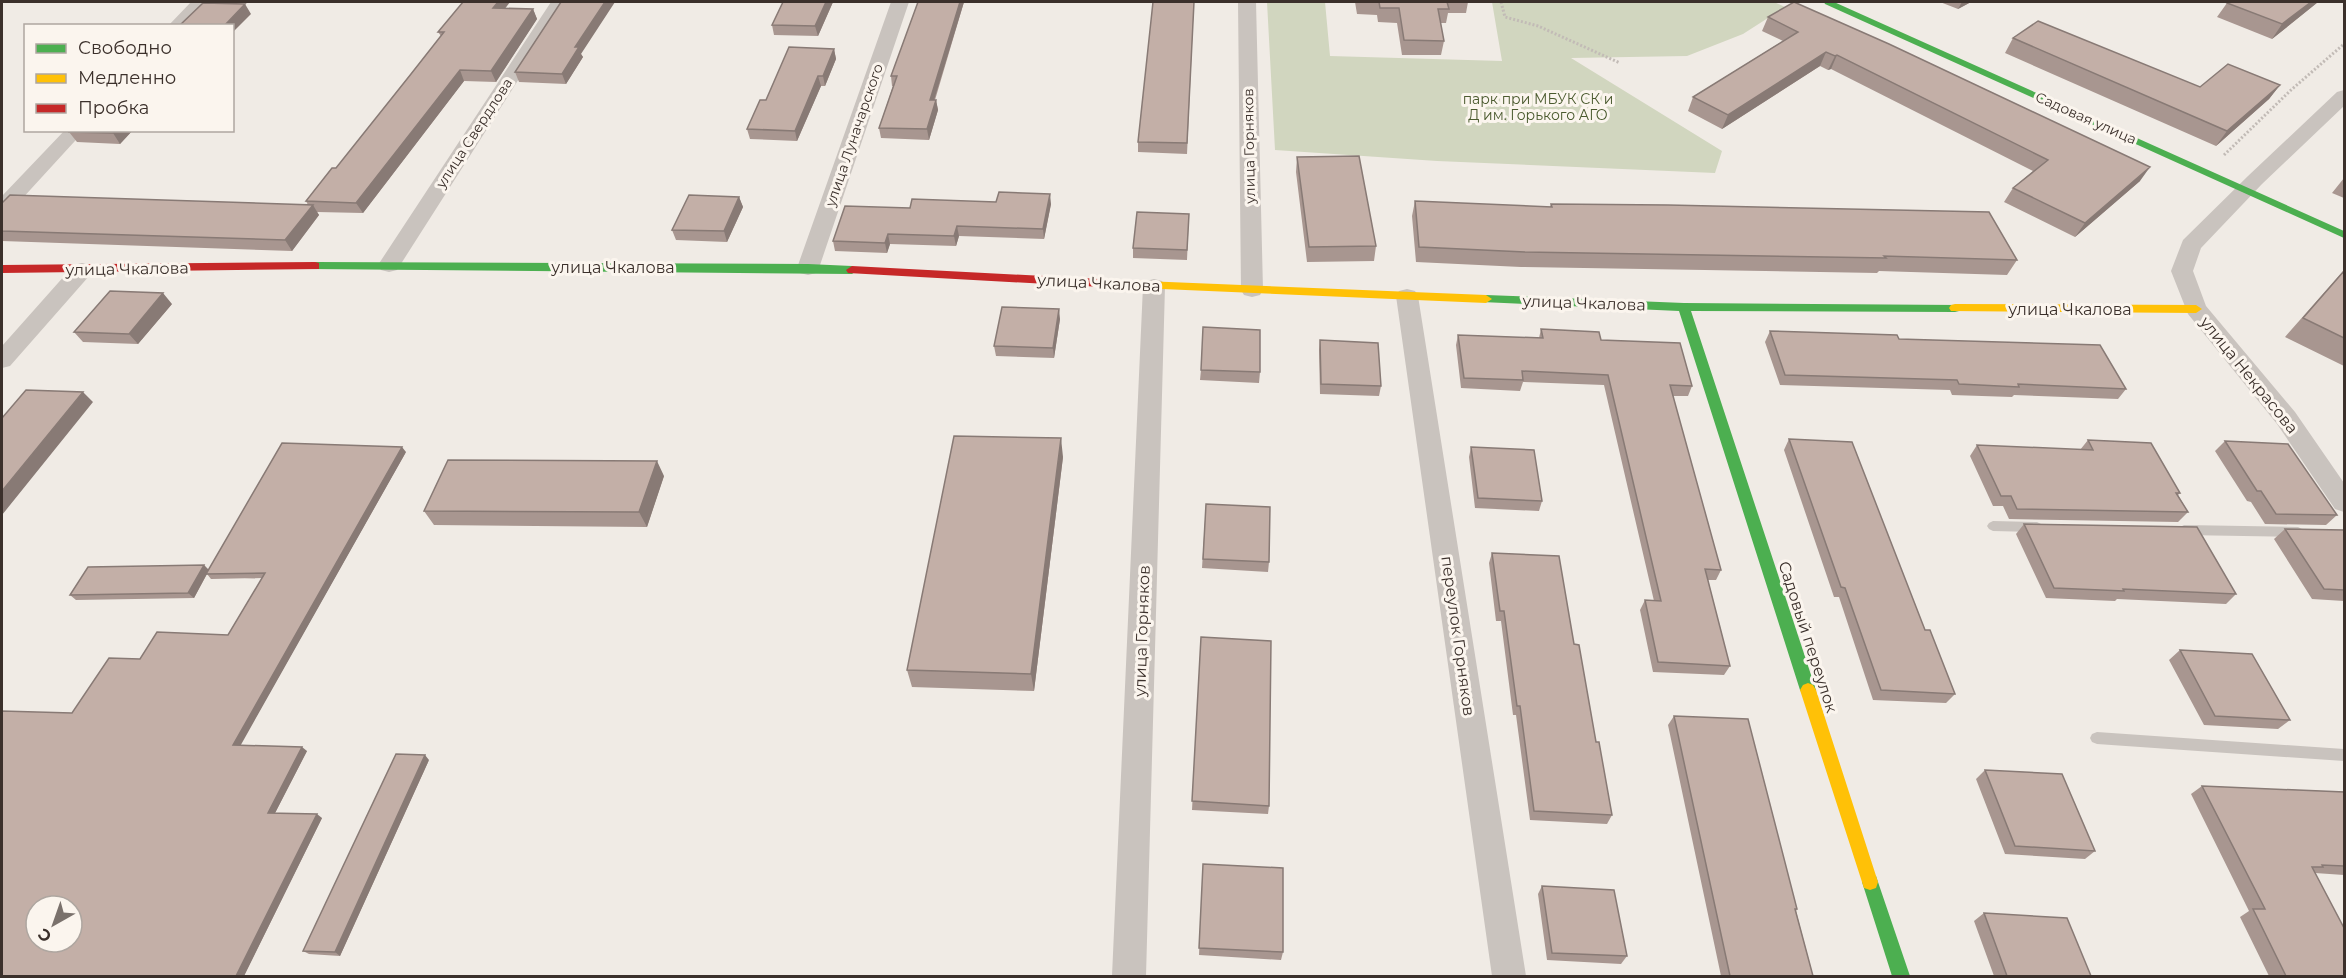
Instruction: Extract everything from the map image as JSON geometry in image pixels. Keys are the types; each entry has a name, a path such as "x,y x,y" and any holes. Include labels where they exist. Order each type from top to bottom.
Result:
{"street":[{"path":"179,24 200,2"},
{"name":"улица Свердлова","path":"389,265 559,2"},
{"name":"улица Луначарского","path":"808,268 900,2"},
{"name":"улица Горняков","path":"1247,2 1252,290"},
{"name":"Садовая улица","path":"1828,2 2344,235"},
{"path":"2246,190 2344,96"},
{"path":"2,208 74,132"},
{"name":"улица Некрасова","path":"2246,190 2191,245 2182,271 2196,309 2286,418 2344,502"},
{"name":"улица Чкалова","path":"2,269 82,270 389,265 808,268 1154,286 1684,307 2196,309"},
{"path":"2,360 82,270"},
{"name":"улица Горняков","path":"1129,976 1154,286"},
{"name":"переулок Горняков","path":"1407,296 1509,976"},
{"name":"Садовый переулок","path":"1684,307 1901,976"}],"lane":[{"path":"1994,526 2052,528"},
{"path":"2169,530 2309,532"},
{"path":"2097,738 2344,755"}],"path":[{"path":"1501,2 1505,17 1538,26 1620,63"},
{"path":"2224,155 2291,90 2344,44"}],"green space":[{"name":"парк при МБУК СК и Д им. Горького АГО","path":"1267,2 1325,2 1330,56 1502,61 1492,2 1774,2 1785,7 1743,34 1687,56 1571,58 1722,151 1715,173 1437,161 1275,150"}],"building":[{"path":"463,2 498,2 493,8 533,9 491,71 460,70 356,203 306,201 332,168 336,168 411,74 444,32 438,32"},
{"path":"561,2 605,2 575,47 579,47 562,74 515,72"},
{"path":"783,2 826,2 815,26 772,25"},
{"path":"918,2 960,2 930,100 936,100 927,129 879,128 897,76 891,76"},
{"path":"1153,2 1194,2 1187,143 1138,142"},
{"path":"1379,2 1447,2 1449,9 1438,9 1444,41 1404,40 1399,8 1380,8"},
{"path":"1794,2 1889,44 2150,167 2085,223 2013,188 2048,160 1837,55 1826,52 1728,115 1693,97 1798,32 1768,17"},
{"path":"2228,2 2311,2 2282,24"},
{"path":"203,3 245,4 226,24 181,24"},
{"path":"2038,21 2200,87 2228,64 2280,85 2227,131 2013,38"},
{"path":"789,47 834,49 823,76 818,76 795,131 747,129 760,100 766,100"},
{"path":"1359,156 1376,246 1309,247 1297,157"},
{"path":"999,192 1050,194 1043,229 957,226 954,236 888,234 885,243 833,241 845,206 910,208 912,199 996,202"},
{"path":"10,195 313,205 285,240 2,231 2,203"},
{"path":"689,195 739,197 724,231 672,230"},
{"path":"1415,201 1552,207 1551,204 1668,205 1989,212 2017,260 1884,256 1886,258 1525,252 1419,247"},
{"path":"1137,212 1189,214 1187,250 1133,248"},
{"path":"2344,271 2344,338 2303,318"},
{"path":"110,291 163,293 129,334 74,332"},
{"path":"1002,307 1059,309 1053,348 994,346"},
{"path":"1203,327 1260,330 1260,372 1201,370"},
{"path":"1541,329 1599,332 1601,340 1680,343 1692,386 1670,385 1721,570 1705,569 1730,666 1658,662 1645,600 1661,601 1608,375 1522,371 1523,380 1464,378 1458,335 1543,338"},
{"path":"1770,331 1897,335 1899,339 2100,345 2126,389 2018,384 2019,387 1959,384 1957,380 1785,375"},
{"path":"1320,340 1378,343 1381,386 1321,384"},
{"path":"26,390 83,392 2,491 2,418"},
{"path":"954,436 1061,438 1031,674 907,670"},
{"path":"1789,439 1852,442 1925,630 1930,630 1955,694 1881,690 1845,588 1841,587"},
{"path":"2088,440 2151,443 2180,493 2176,493 2188,512 2017,509 2011,496 2001,496 1977,445 2093,450"},
{"path":"2225,441 2288,444 2337,515 2276,514 2261,491 2257,491"},
{"path":"282,443 402,447 233,745 302,747 268,813 317,814 236,976 2,976 2,711 72,713 109,658 140,659 157,632 228,635 265,573 206,574"},
{"path":"1471,447 1534,450 1542,501 1478,498"},
{"path":"448,460 657,461 639,512 424,511"},
{"path":"1206,504 1270,507 1269,562 1203,559"},
{"path":"2024,524 2197,527 2236,594 2054,588"},
{"path":"2285,529 2344,530 2344,590 2324,589"},
{"path":"1492,553 1559,556 1574,644 1579,645 1612,815 1534,811 1520,706 1517,706 1504,611 1500,611"},
{"path":"204,565 188,593 70,595 88,567"},
{"path":"1201,637 1271,641 1269,806 1192,801"},
{"path":"2180,650 2252,654 2290,720 2215,716"},
{"path":"1674,716 1748,719 1813,976 1730,976"},
{"path":"396,754 425,755 335,952 303,951"},
{"path":"1985,770 2062,774 2095,851 2015,846"},
{"path":"2202,786 2344,792 2344,866 2312,867 2344,928 2344,976 2286,976 2253,909 2265,909"},
{"path":"1203,864 1283,868 1283,952 1199,948"},
{"path":"1542,886 1614,890 1627,956 1552,953"},
{"path":"1984,913 2067,918 2091,976 2007,976"}],"traffic: fast":[{"path":"1828,2 2344,235"},
{"path":"315,266 852,270"},
{"path":"1486,299 1684,307 1955,308"},
{"path":"1684,307 1808,690"},
{"path":"1870,882 1901,976"}],"traffic: slow":[{"path":"1120,284 1486,299"},
{"path":"1955,308 2196,309"},
{"path":"1808,690 1870,882"}],"traffic: jam":[{"path":"2,269 315,266"},
{"path":"852,270 1120,284"}]}
